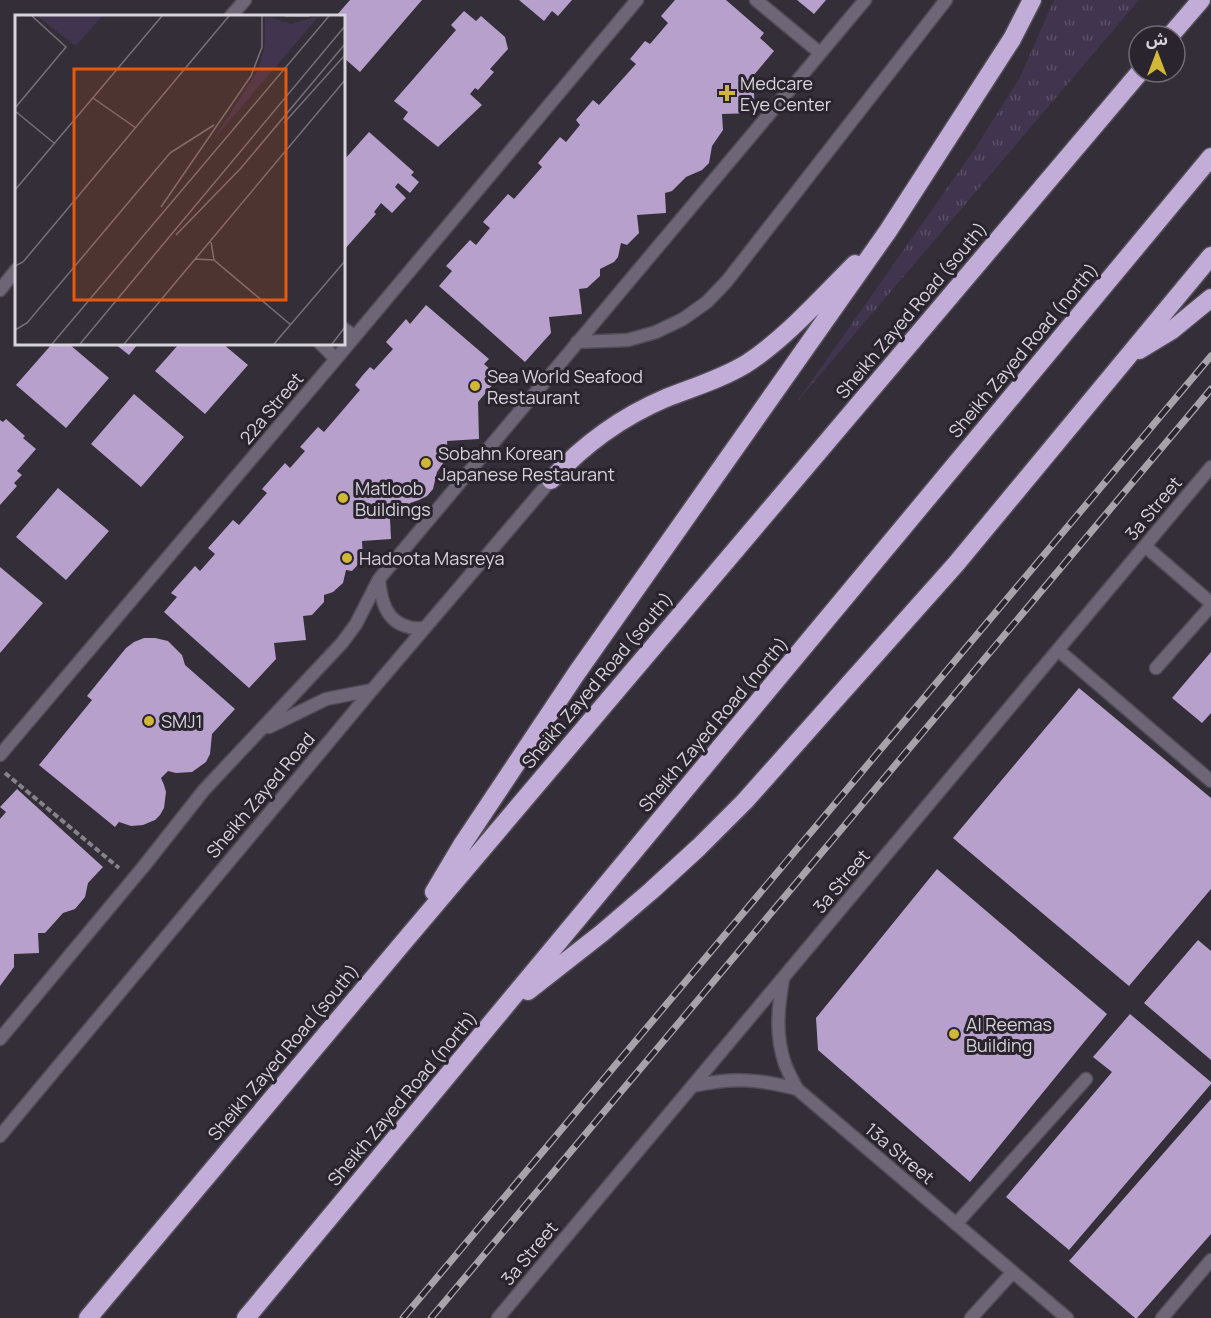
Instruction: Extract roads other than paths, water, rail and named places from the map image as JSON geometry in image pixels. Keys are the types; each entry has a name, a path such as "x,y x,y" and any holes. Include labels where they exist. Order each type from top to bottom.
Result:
{"highway":[{"path":"407,938 462,845 518,759 888,231 1012,39 1032,0"},
{"path":"1180,24 1201,0"},
{"name":"Sheikh Zayed Road (south)","path":"88,1318 1130,84"},
{"name":"Sheikh Zayed Road (north)","path":"246,1318 1211,157"},
{"path":"551,480 585,446 616,424 640,410 730,373 764,351 778,340 888,231"},
{"path":"501,1012 602,933 651,891 745,801 956,564 1211,256"},
{"path":"1125,359 1172,330 1211,298"}],"street":[{"path":"232,15 245,0"},
{"name":"22a Street","path":"0,755 637,0"},
{"path":"756,0 820,53"},
{"path":"0,1039 204,790 342,643 356,624 379,579 865,0"},
{"path":"578,342 628,340 656,332 683,319 706,302 727,281 946,0"},
{"path":"0,290 15,271"},
{"path":"345,330 355,336"},
{"path":"322,345 336,358"},
{"name":"3a Street","path":"498,1318 1211,466"},
{"name":"Sheikh Zayed Road","path":"0,1136 424,628 551,480"},
{"path":"1145,546 1211,604 1156,668"},
{"path":"379,579 380,597 386,610 396,621 409,628 424,628"},
{"path":"1058,650 1211,781"},
{"path":"259,733 326,699 372,690"},
{"name":"13a Street","path":"783,979 778,1008 778,1036 785,1064 797,1089 1067,1318"},
{"path":"693,1086 719,1080 745,1079 771,1082 797,1089"},
{"path":"956,1224 1086,1079"},
{"path":"1162,1318 1211,1260"},
{"path":"971,1318 1012,1273"}],"railway":[{"path":"403,1318 1211,356"},
{"path":"431,1318 1211,389"}],"place":[{"name":"Medcare Eye Center","path":"727,93"},
{"name":"Sea World Seafood Restaurant","path":"475,386"},
{"name":"Sobahn Korean Japanese Restaurant","path":"426,463"},
{"name":"Matloob Buildings","path":"343,498"},
{"name":"Hadoota Masreya","path":"347,558"},
{"name":"SMJ1","path":"149,721"},
{"name":"Al Reemas Building","path":"954,1034"}]}
